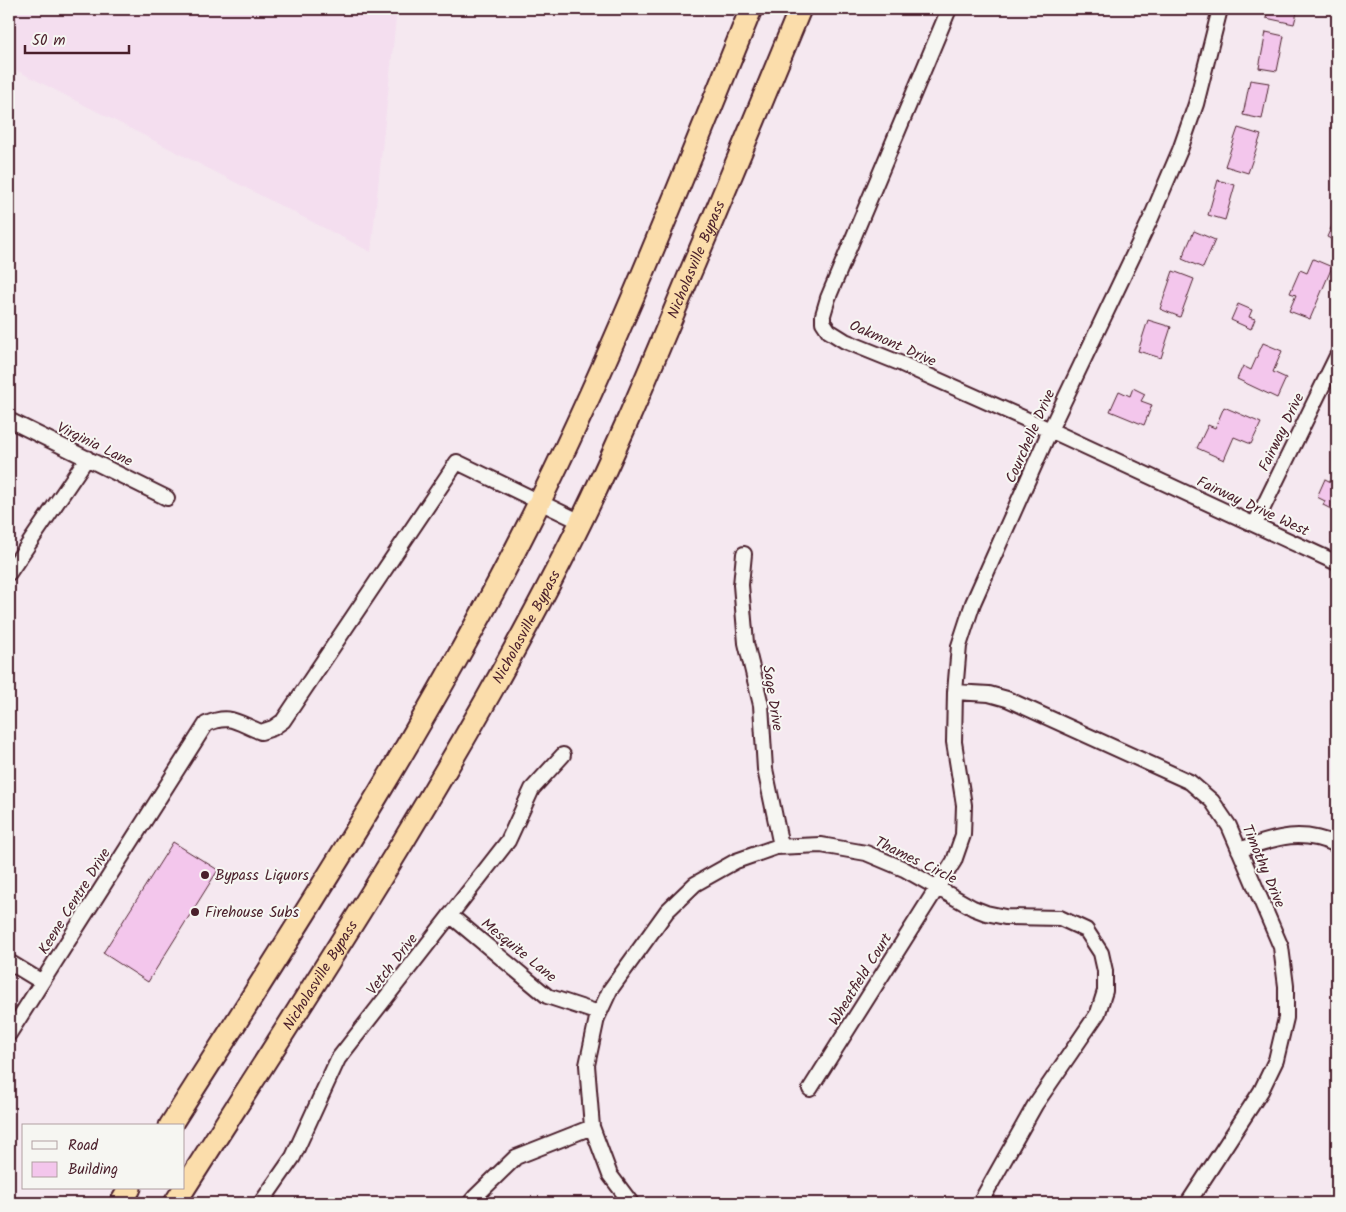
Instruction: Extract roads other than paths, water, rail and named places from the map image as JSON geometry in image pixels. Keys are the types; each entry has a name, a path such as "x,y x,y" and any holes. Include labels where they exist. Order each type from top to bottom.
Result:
{"highway":[{"path":"171,1124 397,766 468,640 569,441 626,312 751,9"},
{"name":"Nicholasville Bypass","path":"185,1187 443,776 513,653 580,522 655,357 800,9"},
{"path":"121,1203 129,1190"},
{"name":"Nicholasville Bypass","path":"175,1203 183,1190"}],"street":[{"name":"Oakmont Drive","path":"949,9 828,298 823,315 824,322 829,331 845,341 902,364 1182,490"},
{"name":"Courchelle Drive","path":"937,887 954,861 963,835 964,805 954,742 955,692 959,646 973,604 1050,430 1151,218 1180,150 1196,104 1220,9"},
{"name":"Fairway Drive","path":"1255,524 1337,356"},
{"name":"Virginia Lane","path":"9,420 167,498"},
{"path":"9,573 87,458"},
{"name":"Keene Centre Drive","path":"9,1034 206,724 219,718 229,718 261,732 273,728 283,720 457,462 539,503"},
{"name":"Fairway Drive West","path":"1182,490 1337,563"},
{"path":"539,503 580,522"},
{"name":"Sage Drive","path":"744,554 741,585 746,643 760,705 766,769 781,846"},
{"name":"Timothy Drive","path":"955,692 989,694 1007,699 1190,782 1212,801 1229,826 1281,947 1286,986 1286,1018 1276,1060 1261,1091 1188,1203"},
{"name":"Vetch Drive","path":"260,1203 293,1158 338,1059 508,841 532,789 563,754"},
{"path":"1239,850 1276,838 1302,835 1327,840 1337,845"},
{"name":"Thames Circle","path":"631,1203 610,1175 592,1127 587,1064 599,1013 610,990 667,911 695,884 736,862 776,847 822,845 866,853 904,869 973,908 986,913 1005,917 1060,918 1086,930 1101,953 1106,971 1105,991 1098,1013 1035,1105 980,1203"},
{"name":"Wheatfield Court","path":"810,1089 937,887"},
{"name":"Mesquite Lane","path":"450,915 547,996 599,1013"},
{"path":"9,962 42,982"},
{"path":"470,1203 516,1157 592,1127"}],"place":[{"name":"Bypass Liquors","path":"205,875"},
{"name":"Firehouse Subs","path":"195,912"}]}
